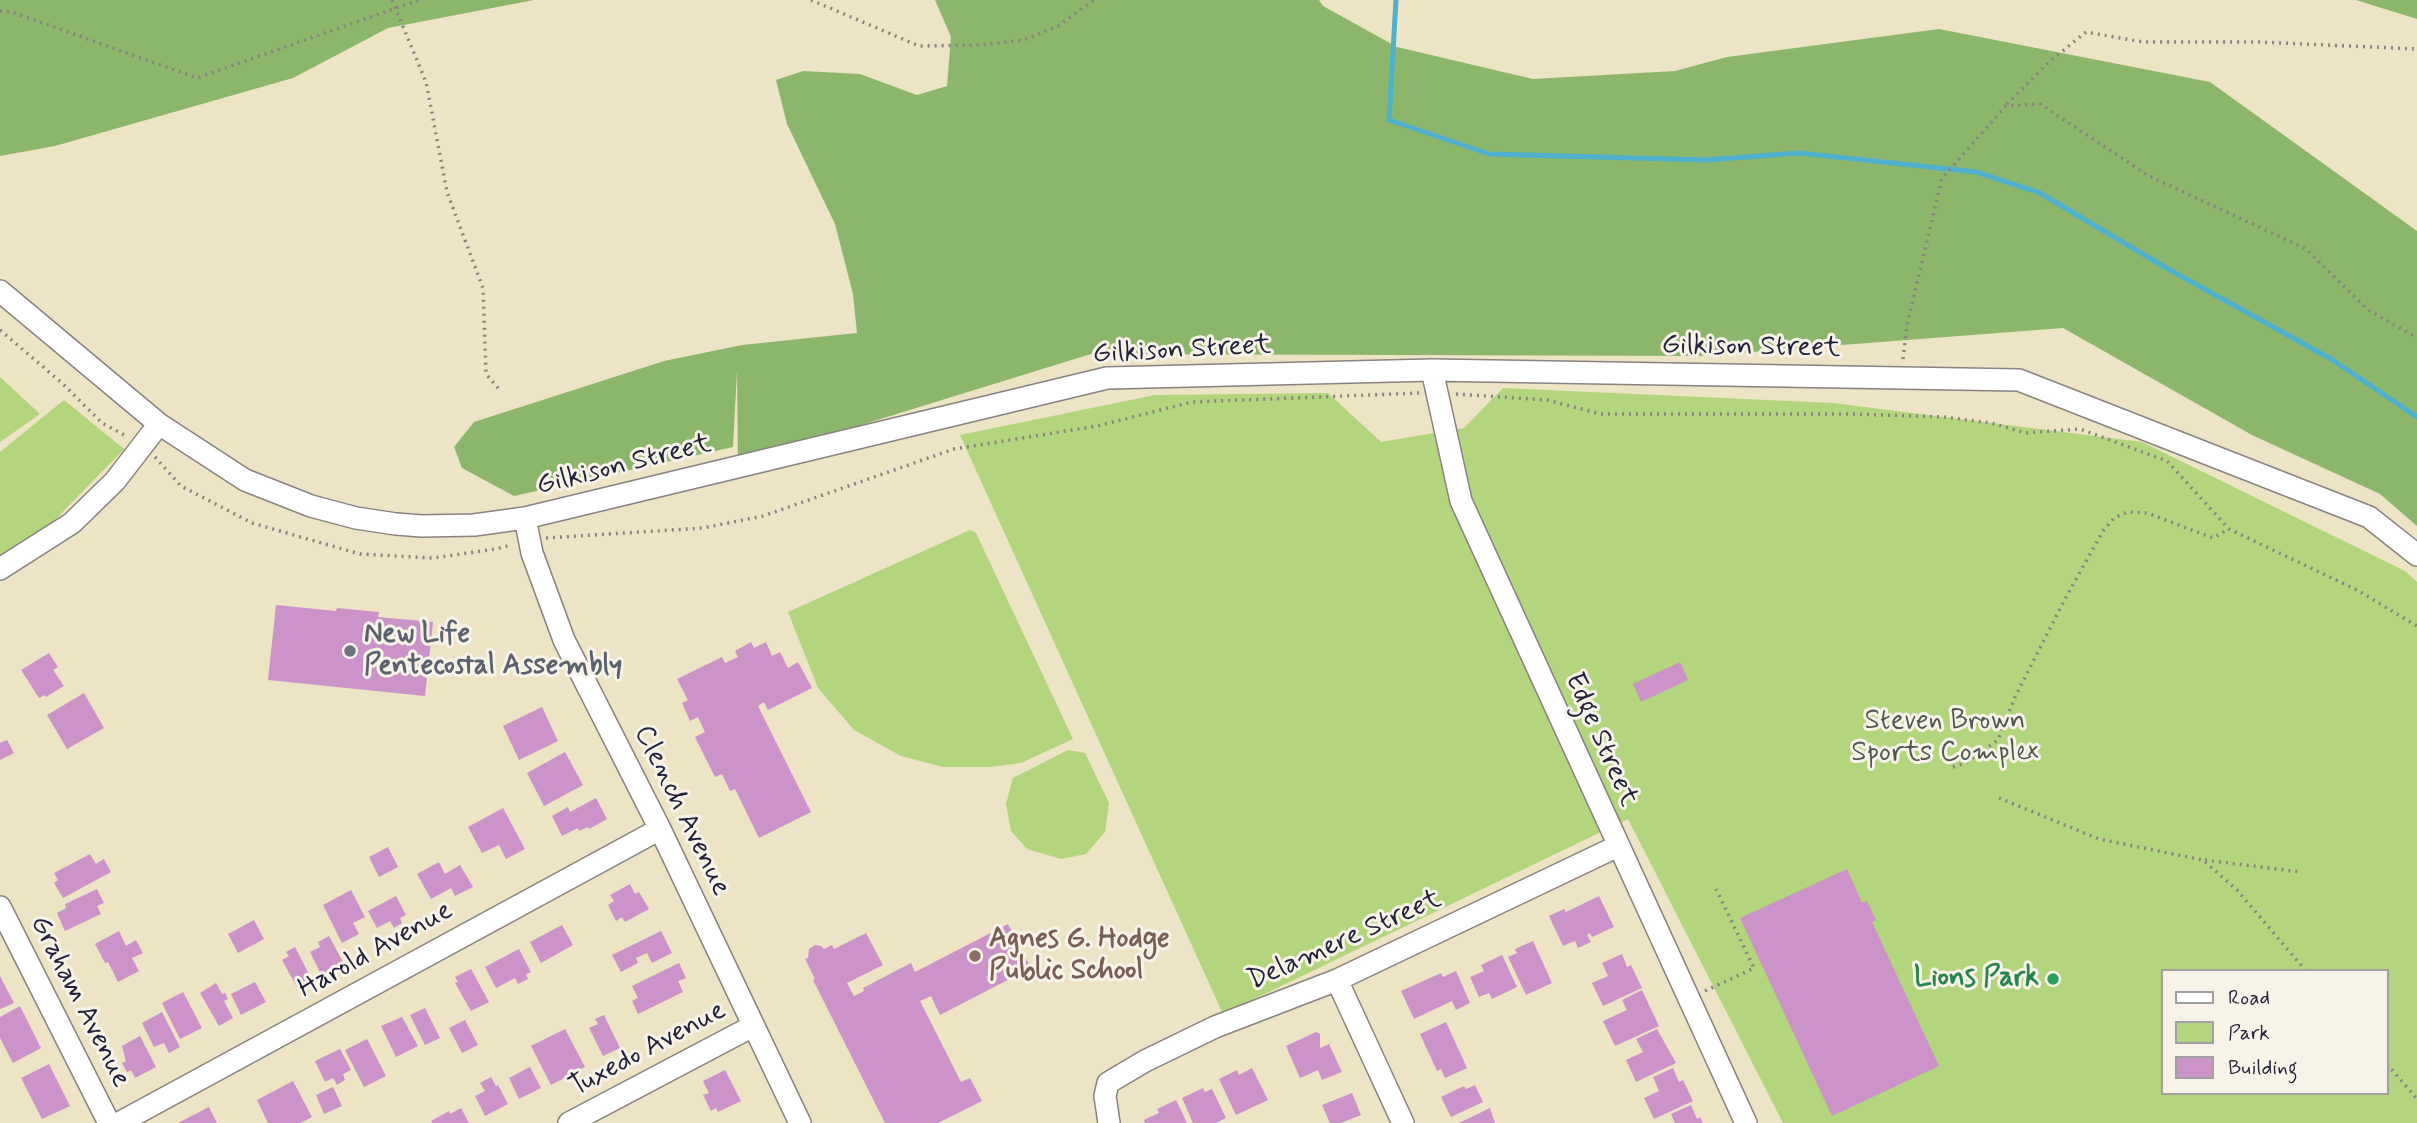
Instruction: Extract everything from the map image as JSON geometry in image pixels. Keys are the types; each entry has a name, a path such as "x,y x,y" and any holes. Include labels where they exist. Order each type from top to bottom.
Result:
{"street":[{"name":"Gilkison Street","path":"0,291 159,424 250,483 284,497 356,518 422,526 474,525 524,518 1107,378 1432,370 2019,380 2369,517 2417,555"},
{"name":"Edge Street","path":"1432,370 1461,501 1746,1123"},
{"path":"0,569 72,523 116,481 159,424"},
{"name":"Clench Avenue","path":"524,518 532,552 564,640 660,829 800,1123"},
{"name":"Harold Avenue","path":"119,1123 660,829"},
{"name":"Delamere Street","path":"1109,1123 1105,1096 1108,1083 1145,1061 1215,1027 1336,981 1618,846"},
{"name":"Graham Avenue","path":"0,907 108,1123"},
{"path":"1336,981 1403,1123"},
{"name":"Tuxedo Avenue","path":"569,1123 753,1026"}],"path":[{"path":"392,0 426,82 447,192 483,288 486,374 499,389"},
{"path":"0,11 12,12 197,78 419,0"},
{"path":"811,0 919,46 932,46 982,45 1024,40 1058,26 1094,0"},
{"path":"1900,378 1907,325 1942,178 2049,62 2087,32 2143,42 2258,42 2417,49"},
{"path":"2006,106 2040,104 2149,176 2306,249 2367,309 2417,338"},
{"path":"0,330 63,384 102,423 144,445 181,486 252,523 360,554 433,558 496,550 530,539 703,528 763,516 954,449 1097,426 1192,402 1437,393 1547,400 1601,414 1852,414 1944,417 1991,423 2026,433 2080,429 2167,461 2229,529 2359,591 2417,626"},
{"path":"1953,766 1965,763 1998,740 2015,697 2065,598 2103,531 2114,518 2128,512 2147,513 2213,538 2229,529"},
{"path":"1999,798 2099,839 2203,860 2301,872"},
{"path":"2203,860 2237,890 2304,969"},
{"path":"1688,999 1754,968 1716,889"},
{"path":"2389,1066 2417,1099"}],"green space":[{"path":"0,0 534,0 388,28 293,78 55,146 0,156"},
{"path":"935,0 1319,0 1323,6 1397,47 1533,79 1675,71 1727,57 1939,29 2210,82 2417,231 2417,526 2380,494 2252,435 2063,328 1699,356 1091,354 738,463 737,371 733,447 514,496 462,468 454,447 474,422 664,361 742,345 857,333 853,294 835,224 787,124 776,80 803,71 860,74 917,95 947,86 951,37"},
{"path":"2356,0 2417,0 2417,19"},
{"path":"0,377 40,414 0,442"},
{"name":"Steven Brown Sports Complex","path":"1503,388 1833,403 2142,442 2405,571 2417,582 2417,1123 1783,1123 1628,819 1223,1014 960,435 1155,395 1328,393 1381,442 1464,428"},
{"path":"64,400 124,449 46,529 0,556 0,452"},
{"path":"970,530 976,533 1073,739 1021,763 990,767 943,767 901,756 854,730 818,688 788,612"},
{"path":"1068,750 1085,753 1109,803 1105,832 1086,854 1061,859 1027,849 1011,831 1006,804 1013,778"}],"building":[{"name":"New Life Pentecostal Assembly","path":"276,605 379,612 378,617 433,622 425,696 268,680"},
{"path":"751,642 754,648 766,642 772,656 780,652 788,668 798,662 812,688 768,710 764,702 758,706 811,812 759,838 735,789 730,791 722,774 715,777 695,737 705,732 698,717 690,721 682,703 688,700 677,679 722,657 725,663 738,657 735,651"},
{"path":"49,653 58,667 53,670 64,686 46,697 45,695 39,698 21,670"},
{"path":"1680,662 1688,680 1641,702 1633,684"},
{"path":"84,693 104,728 67,749 47,715"},
{"path":"542,707 558,741 519,760 503,726"},
{"path":"7,740 14,753 0,760 0,743"},
{"path":"565,752 583,785 544,806 527,773"},
{"path":"596,798 607,819 589,829 588,827 579,831 578,828 562,836 552,816 568,807 570,812"},
{"path":"503,808 525,849 506,859 499,845 482,853 468,827"},
{"path":"388,847 398,867 379,877 369,857"},
{"path":"90,854 96,864 104,859 111,872 63,898 54,883 58,880 54,873"},
{"path":"439,862 445,874 460,865 473,887 455,896 451,888 431,899 417,874"},
{"path":"1847,869 1862,903 1867,901 1876,920 1872,922 1939,1066 1832,1116 1740,918"},
{"path":"630,884 635,894 639,892 649,909 625,922 622,917 616,921 608,905 614,901 610,895"},
{"path":"97,889 104,903 97,906 101,914 65,931 57,913 66,908 65,904"},
{"path":"351,890 365,917 353,923 359,934 342,943 323,905"},
{"path":"396,896 406,915 400,918 402,923 394,928 390,921 377,928 368,911"},
{"path":"1599,896 1614,927 1592,937 1590,933 1587,935 1591,942 1578,948 1575,941 1563,946 1549,916 1564,909 1566,912"},
{"path":"254,920 264,939 238,953 228,934"},
{"path":"1008,924 1031,968 940,1015 931,996 920,1001 961,1082 970,1078 982,1101 938,1123 885,1123 813,980 815,979 805,959 808,958 809,949 815,945 824,949 832,945 834,949 866,933 883,965 847,983 854,996 864,991 863,988 911,963 915,972"},
{"path":"562,925 573,945 541,963 530,942"},
{"path":"119,931 126,946 136,940 143,953 132,958 139,971 118,982 95,944"},
{"path":"661,931 672,953 652,963 647,953 636,958 638,963 621,972 612,955"},
{"path":"329,936 344,964 322,976 310,952 320,947 318,942"},
{"path":"1533,941 1552,983 1526,995 1508,957 1517,953 1515,949"},
{"path":"295,947 311,978 304,982 306,985 298,989 282,960 289,956 286,952"},
{"path":"519,949 531,972 526,974 528,979 518,984 515,978 496,988 485,967"},
{"path":"1622,954 1627,967 1631,965 1642,988 1603,1006 1592,983 1608,976 1602,963"},
{"path":"1502,955 1517,987 1492,999 1489,993 1479,997 1470,977 1484,971 1481,965"},
{"path":"679,963 686,978 678,981 683,992 638,1014 632,1001 638,998 632,986"},
{"path":"471,969 489,1002 471,1011 455,983 458,982 455,977"},
{"path":"1456,971 1470,1003 1456,1010 1452,1001 1414,1019 1401,991 1441,973 1443,977"},
{"path":"0,976 14,1003 0,1009"},
{"path":"255,982 266,1002 241,1015 231,994"},
{"path":"216,983 228,999 224,1001 233,1018 219,1026 200,993"},
{"path":"1642,990 1659,1026 1615,1046 1603,1021 1627,1010 1622,1000"},
{"path":"183,992 202,1028 180,1039 162,1003"},
{"path":"20,1006 41,1048 13,1063 0,1038 0,1017"},
{"path":"425,1008 440,1038 425,1045 410,1015"},
{"path":"162,1012 180,1047 169,1053 164,1043 154,1047 142,1023"},
{"path":"604,1015 620,1048 603,1056 589,1028 598,1024 595,1019"},
{"path":"402,1017 418,1046 396,1057 381,1026"},
{"path":"465,1020 478,1045 462,1053 449,1028"},
{"path":"1446,1022 1467,1068 1445,1078 1441,1069 1437,1071 1420,1034"},
{"path":"565,1029 585,1067 551,1085 531,1046"},
{"path":"1657,1029 1676,1063 1636,1082 1626,1060 1643,1052 1636,1039"},
{"path":"1316,1032 1320,1034 1320,1048 1329,1044 1342,1072 1322,1080 1318,1070 1300,1078 1286,1046"},
{"path":"140,1036 156,1067 135,1078 131,1070 127,1072 122,1063 126,1061 122,1046"},
{"path":"367,1039 386,1076 364,1087 345,1050"},
{"path":"340,1049 351,1070 343,1074 345,1080 337,1085 333,1078 325,1082 315,1061"},
{"path":"49,1064 70,1106 42,1119 21,1078"},
{"path":"530,1067 541,1088 519,1099 509,1078"},
{"path":"1252,1068 1268,1100 1236,1115 1219,1079 1237,1070 1239,1075"},
{"path":"1673,1068 1679,1082 1683,1080 1693,1101 1654,1119 1644,1098 1659,1091 1653,1077"},
{"path":"725,1070 741,1101 718,1112 716,1108 711,1111 703,1095 709,1093 703,1081"},
{"path":"491,1077 508,1104 485,1116 475,1096 485,1091 480,1083"},
{"path":"293,1081 312,1117 300,1123 268,1123 257,1100"},
{"path":"1475,1085 1483,1102 1451,1117 1441,1097 1464,1086 1466,1089"},
{"path":"333,1087 342,1106 324,1114 316,1095"},
{"path":"1203,1088 1205,1092 1212,1089 1226,1118 1216,1123 1193,1123 1182,1098"},
{"path":"1352,1093 1361,1115 1341,1123 1330,1123 1322,1105"},
{"path":"1176,1100 1187,1123 1145,1123 1144,1120 1159,1113 1157,1109"},
{"path":"1691,1105 1697,1119 1700,1117 1703,1123 1675,1123 1671,1114"},
{"path":"209,1107 217,1123 178,1123"},
{"path":"461,1108 469,1123 431,1121 449,1111 450,1114"},
{"path":"1490,1108 1495,1123 1459,1123"}],"waterway":[{"path":"1396,0 1389,120 1489,154 1706,160 1799,153 1976,172 2040,193 2161,265 2331,359 2417,417"}],"place":[{"name":"New Life Pentecostal Assembly","path":"350,651"},
{"name":"Agnes G. Hodge Public School","path":"975,956"},
{"name":"Lions Park","path":"2053,979"}]}
